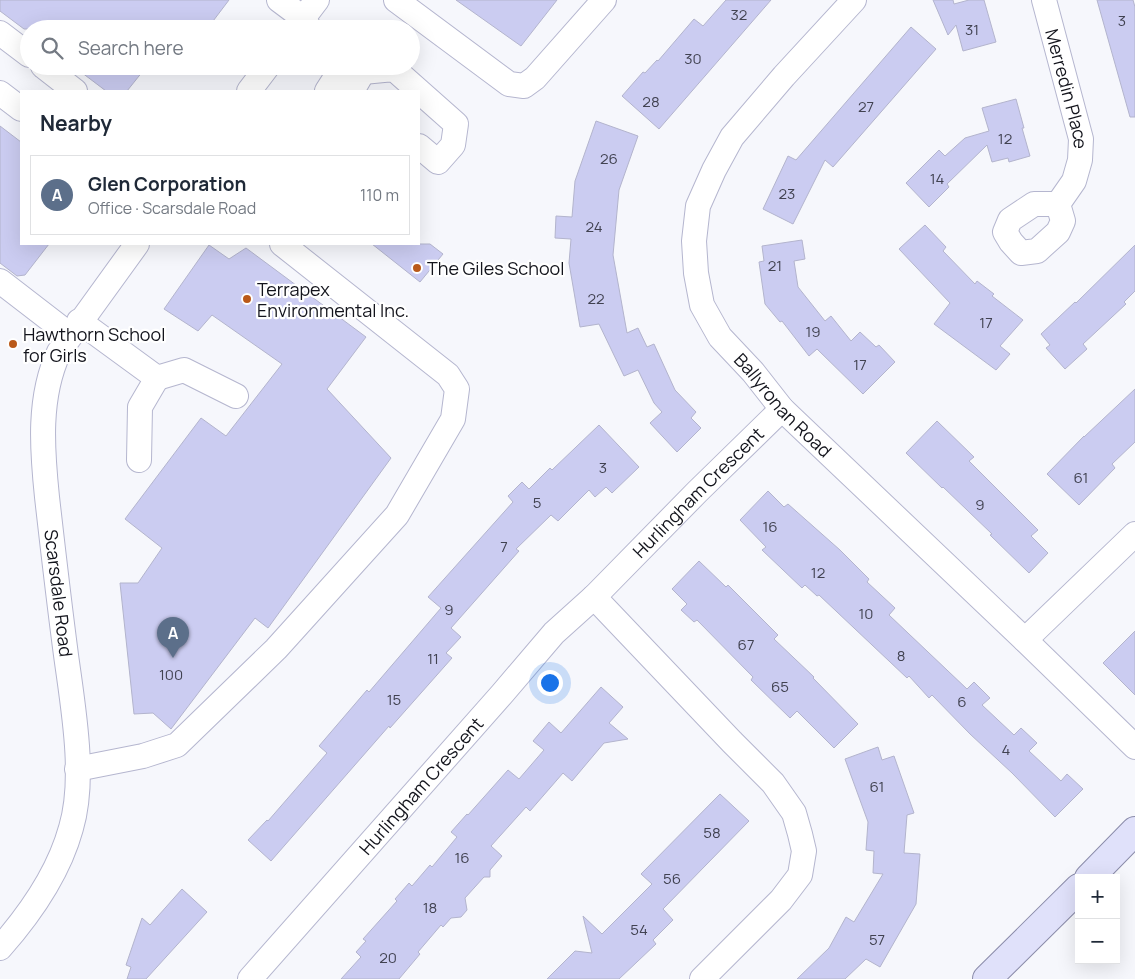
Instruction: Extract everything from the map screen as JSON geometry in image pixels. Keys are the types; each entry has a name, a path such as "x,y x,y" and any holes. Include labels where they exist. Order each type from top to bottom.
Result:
{"main road":[{"path":"1093,874 1135,832"},
{"path":"987,979 1075,892"}],"street":[{"path":"279,0 306,19"},
{"path":"396,0 509,84 524,86 536,78 604,0"},
{"name":"Ballyronan Road","path":"854,0 784,76 732,137 714,170 698,206 694,241 696,273 702,305 720,337 753,372 782,409 1026,640 1135,747"},
{"name":"Merredin Place","path":"1044,0 1081,139 1080,160 1074,181 1058,204"},
{"path":"0,33 20,48"},
{"path":"55,75 74,90"},
{"path":"250,90 261,75"},
{"path":"329,90 351,75"},
{"path":"401,75 418,90"},
{"path":"420,92 456,124 453,145 438,162 420,147"},
{"path":"0,93 20,108"},
{"name":"Scarsdale Road","path":"0,948 27,915 48,881 70,832 77,790 78,769 74,711 55,572 46,485 43,422 44,400 51,370 58,352 136,245"},
{"path":"78,769 143,756 177,745 276,649 397,515 453,419 457,389 448,375 283,245"},
{"path":"0,282 157,378"},
{"path":"139,460 140,407 157,378 184,370 236,396"},
{"name":"Hurlingham Crescent","path":"250,979 554,633 594,597 782,409"},
{"path":"1026,640 1135,534"},
{"path":"594,597 773,783 794,813 800,834 804,851 800,875 781,900 702,979"}],"building":[{"path":"0,0 229,0 214,20 20,20 20,26 0,11"},
{"path":"456,0 557,0 521,46"},
{"path":"726,0 771,0 659,129 622,96 643,72 645,73 658,61 694,19 703,26"},
{"path":"933,0 953,0 954,4 969,0 984,0 996,42 963,51 956,25 948,35"},
{"path":"1097,0 1133,0 1135,7 1135,117 1130,117"},
{"path":"911,27 936,49 833,167 825,160 793,224 763,209 788,156 796,160"},
{"path":"85,75 140,75 128,90 105,90"},
{"path":"1016,99 1030,156 1009,162 1008,158 992,162 987,145 947,184 949,187 929,207 906,183 939,150 945,156 965,138 989,131 982,108"},
{"path":"596,121 638,136 619,190 613,255 627,333 638,328 647,347 654,344 675,390 696,412 691,418 701,428 677,452 650,423 662,412 654,403 638,370 624,376 599,324 580,327 569,263 571,239 555,238 556,216 572,217 575,181"},
{"path":"0,126 20,141 20,245 48,245 25,275 17,276 0,263"},
{"path":"925,225 946,247 943,251 975,284 977,281 994,294 992,296 1023,320 1000,346 1010,354 996,370 934,324 950,303 899,249"},
{"path":"802,240 805,259 794,261 798,287 825,321 831,316 851,341 860,332 876,347 879,345 895,362 863,394 817,349 809,356 782,321 780,322 765,304 759,262 764,261 762,246"},
{"name":"The Giles School","path":"430,244 443,254 420,282 373,245"},
{"path":"209,245 229,259 246,248 366,337 327,389 391,458 268,628 255,618 171,729 153,713 134,714 120,583 138,583 162,548 125,519 201,418 226,436 282,364 212,315 198,331 164,309"},
{"path":"1135,245 1135,291 1124,302 1126,304 1083,344 1087,349 1065,369 1046,348 1050,345 1041,334 1076,303"},
{"path":"1135,389 1135,442 1112,464 1115,468 1079,505 1047,474 1084,436"},
{"path":"937,421 974,457 969,461 1038,530 1031,536 1048,553 1029,573 990,535 992,534 906,453"},
{"path":"599,425 639,467 612,493 606,487 595,497 589,490 558,521 551,515 516,549 519,551 451,628 461,637 446,653 452,658 390,728 389,726 271,861 248,840 268,821 327,753 319,746 367,690 369,692 441,608 428,597 513,502 508,496 522,482 529,489"},
{"path":"768,491 784,507 788,504 840,550 869,579 867,582 895,608 889,615 967,689 974,682 990,698 982,705 1014,735 1021,728 1037,743 1029,751 1061,781 1067,774 1083,789 1055,817 932,695 929,698 909,676 907,678 819,595 817,596 805,585 802,588 762,550 766,547 740,520"},
{"path":"699,561 726,587 728,585 778,635 774,639 814,677 858,724 834,748 797,711 790,718 751,680 753,677 697,620 694,622 681,610 687,604 672,589"},
{"path":"1135,631 1135,695 1103,663"},
{"path":"601,687 623,707 609,723 628,739 604,743 572,781 563,773 530,811 526,807 491,846 502,856 490,870 490,877 484,877 465,898 467,910 461,917 451,918 443,927 441,925 418,952 420,954 399,979 341,979 361,957 356,952 366,941 363,939 397,901 395,899 409,883 412,886 430,865 432,867 457,837 451,832 467,814 508,770 519,779 544,750 533,741 549,722 561,733"},
{"path":"878,747 882,760 894,756 914,813 907,815 904,853 920,854 916,904 880,967 866,959 845,979 797,979 829,948 846,917 854,922 883,874 873,873 874,851 866,850 868,822 845,759"},
{"path":"720,794 749,821 663,909 673,920 653,940 656,944 619,979 547,979 575,951 592,953 583,916 602,934 652,884 641,874"},
{"path":"182,889 207,912 146,979 127,979 131,967 126,965 142,918 150,925"}],"place":[{"name":"The Giles School","path":"417,268"},
{"name":"Terrapex Environmental Inc.","path":"247,299"},
{"name":"Hawthorn School for Girls","path":"13,344"},
{"name":"Glen Corporation","path":"173,658"}]}
